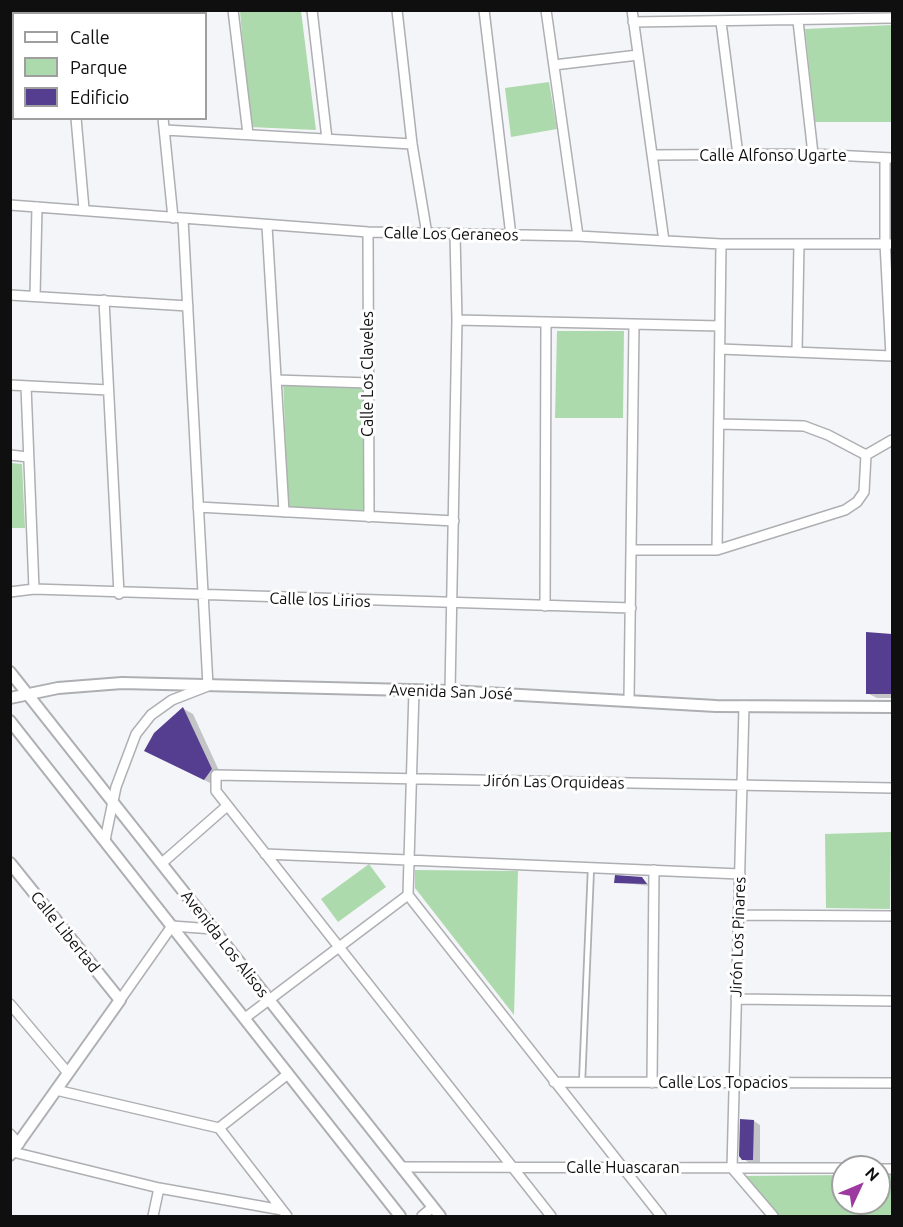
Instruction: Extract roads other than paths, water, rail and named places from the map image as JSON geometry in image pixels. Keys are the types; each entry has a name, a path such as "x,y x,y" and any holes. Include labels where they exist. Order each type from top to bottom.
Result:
{"street":[{"path":"233,10 248,134"},
{"path":"312,10 327,139"},
{"path":"397,10 412,144 427,234"},
{"path":"484,10 511,236"},
{"path":"546,10 578,236"},
{"path":"632,10 664,241"},
{"path":"633,22 798,21 850,15 892,18"},
{"path":"798,21 813,154"},
{"path":"722,22 738,155"},
{"path":"554,65 638,55"},
{"path":"76,120 84,209"},
{"path":"105,840 113,802 136,734 151,715 172,700 208,686 188,306 164,120"},
{"path":"165,130 412,144"},
{"name":"Calle Alfonso Ugarte","path":"653,155 813,154 889,158"},
{"path":"720,349 892,356 889,158"},
{"name":"Calle Los Geraneos","path":"10,205 368,232 578,236 721,244 889,244"},
{"path":"35,296 38,207"},
{"path":"267,226 284,512"},
{"name":"Calle Los Claveles","path":"368,232 369,517"},
{"path":"450,691 457,320 455,235"},
{"path":"717,550 721,244"},
{"path":"796,351 799,244"},
{"path":"10,295 188,306"},
{"path":"104,300 119,594"},
{"path":"457,320 546,324 720,326"},
{"path":"545,606 546,324"},
{"path":"629,699 634,325"},
{"path":"276,380 369,383"},
{"path":"10,385 108,390"},
{"path":"26,386 34,589"},
{"path":"719,424 804,426 828,435 866,455"},
{"path":"866,455 892,440"},
{"path":"10,455 28,457"},
{"path":"631,550 717,550 845,510 857,502 864,492 866,455"},
{"path":"198,507 454,521"},
{"name":"Calle los Lirios","path":"10,592 34,589 119,594 631,608"},
{"name":"Avenida Los Alisos","path":"10,672 440,1216"},
{"name":"Avenida San José","path":"10,698 78,686 122,683 450,691 744,706 892,707"},
{"path":"414,690 408,895 661,1216"},
{"name":"Jirón Los Pinares","path":"732,1168 744,706"},
{"name":"Avenida Los Alisos","path":"10,721 400,1216"},
{"name":"Jirón Las Orquideas","path":"227,806 216,791 216,775 892,788"},
{"path":"162,863 227,806 551,1216"},
{"path":"265,855 740,874"},
{"name":"Calle Libertad","path":"10,863 120,1000"},
{"path":"652,1083 654,870"},
{"path":"245,1018 270,1001 336,946 408,895"},
{"path":"738,915 892,916"},
{"path":"14,1150 172,926 213,929"},
{"path":"736,999 892,1001"},
{"path":"10,1004 68,1073"},
{"path":"219,1128 288,1074"},
{"name":"Calle Los Topacios","path":"554,1082 892,1083"},
{"path":"56,1090 219,1128 285,1213"},
{"path":"10,1134 14,1150"},
{"path":"14,1150 159,1188 285,1213"},
{"name":"Calle Huascaran","path":"402,1167 831,1168"},
{"path":"732,1168 773,1216"},
{"path":"153,1216 159,1188"},
{"path":"422,1216 433,1207"}],"lane":[{"path":"582,1083 591,868"}]}
